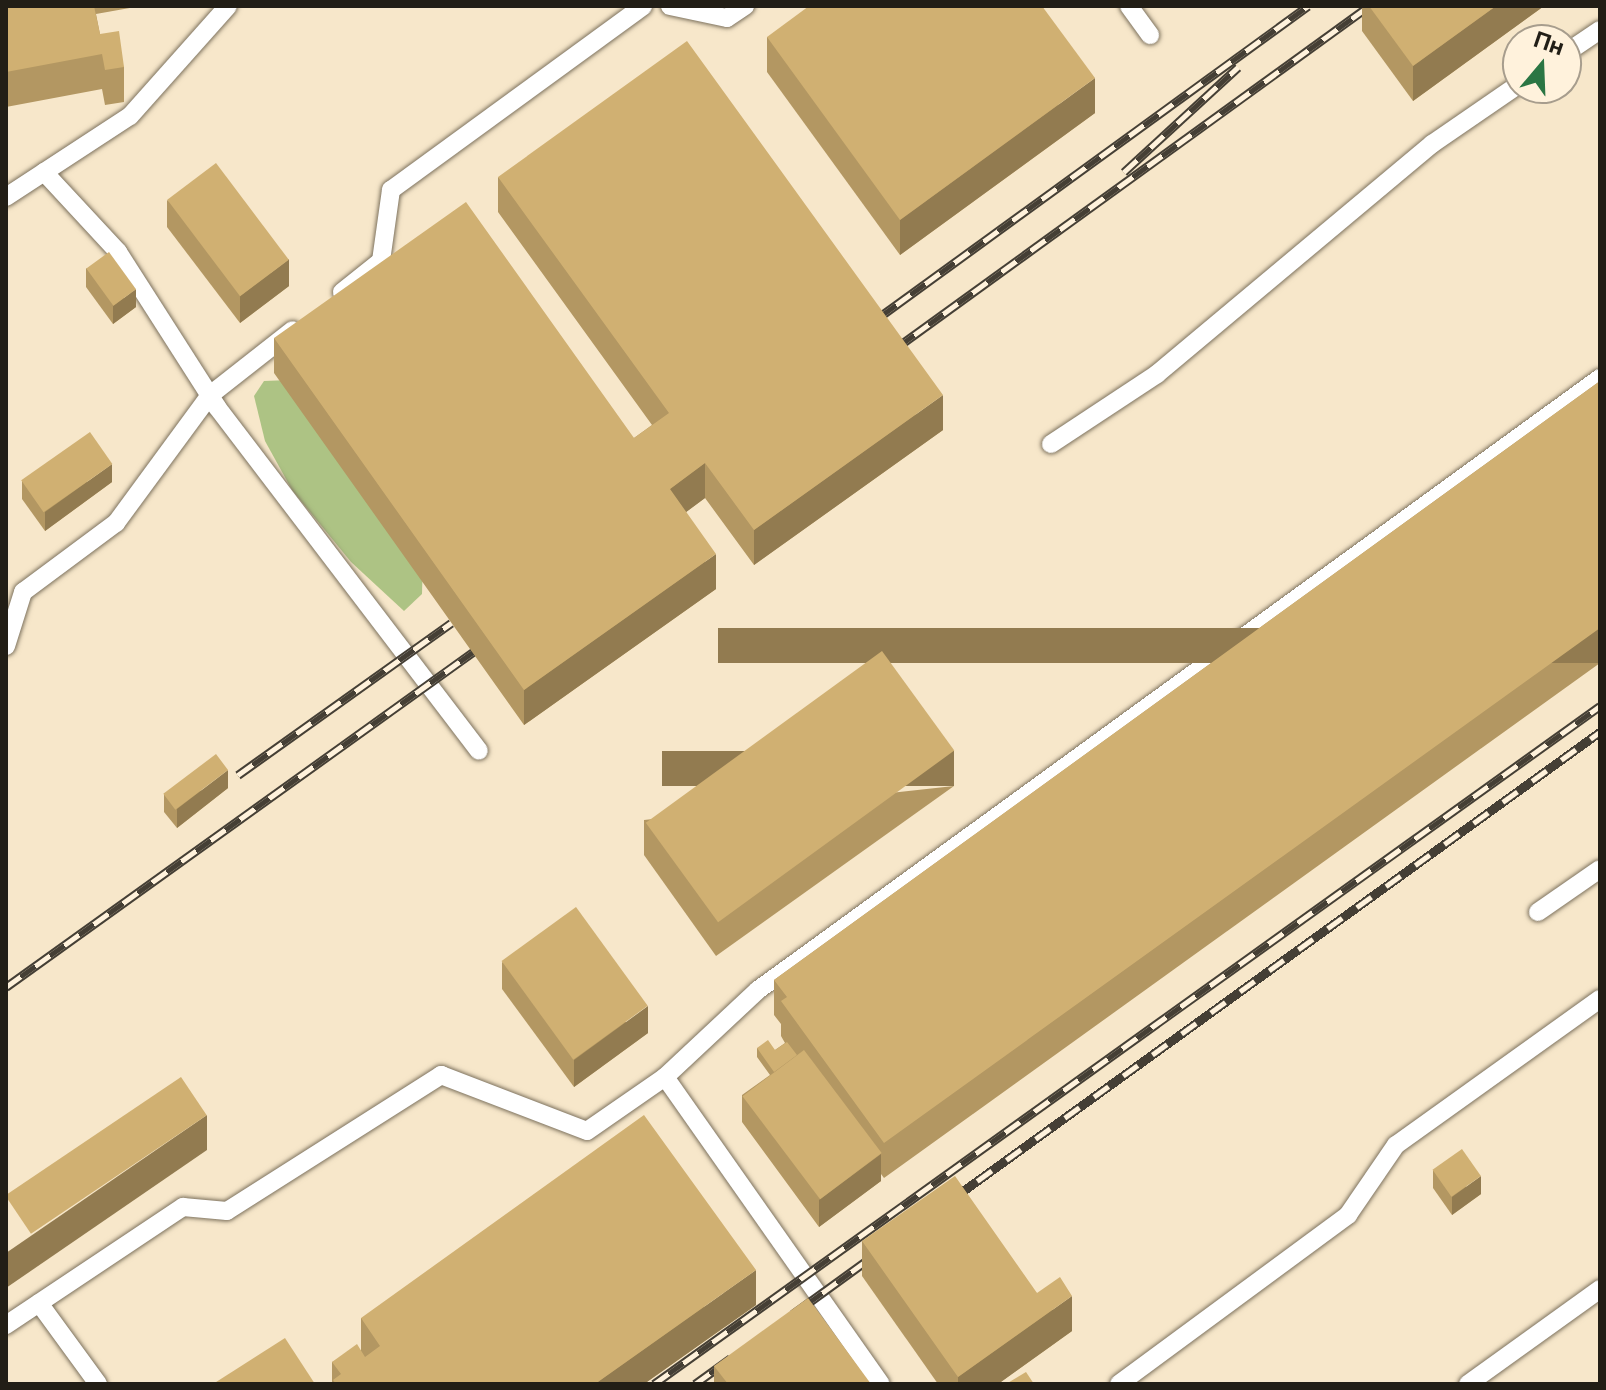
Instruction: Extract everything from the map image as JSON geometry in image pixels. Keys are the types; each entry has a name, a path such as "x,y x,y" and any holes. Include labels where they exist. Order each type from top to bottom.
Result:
{"lane":[{"path":"6,197 130,116 228,6"},
{"path":"6,646 23,592 116,523 210,395 381,261 391,190 643,6"},
{"path":"670,6 727,18 745,6"},
{"path":"1129,6 1150,35"},
{"path":"1582,42 1600,30"},
{"path":"1051,444 1157,374 1432,144 1502,96"},
{"path":"44,172 118,252 210,395 479,751"},
{"path":"6,1325 183,1207 227,1211 441,1075 587,1131 665,1077 758,990 1600,378"},
{"path":"1538,912 1600,869"},
{"path":"1119,1384 1348,1215 1396,1145 1600,999"},
{"path":"665,1077 881,1384"},
{"path":"1468,1384 1600,1289"},
{"path":"39,1303 98,1384"}],"shaded area":[{"path":"6,6 1600,6 1600,1384 6,1384"}],"green space":[{"path":"290,380 423,555 422,594 404,611 351,562 292,490 265,441 254,396 264,381"}],"building":[{"path":"6,6 94,6 100,34 119,31 124,67 105,70 102,54 6,72"},
{"path":"809,6 1042,6 1095,78 900,220 767,37"},
{"path":"1369,6 1496,6 1413,66"},
{"path":"687,41 943,395 754,530 705,463 670,489 716,554 524,690 274,338 466,202 634,438 669,413 498,177"},
{"path":"216,163 289,260 240,296 167,200"},
{"path":"109,252 136,289 113,306 86,268"},
{"path":"1600,381 1600,628 884,1143 781,1001 787,997 774,980"},
{"path":"90,432 112,464 44,512 21,480"},
{"path":"882,651 954,751 718,922 646,823"},
{"path":"216,754 228,770 175,810 163,794"},
{"path":"576,907 648,1006 573,1060 502,961"},
{"path":"768,1040 775,1050 787,1042 797,1055 774,1072 757,1048"},
{"path":"804,1050 882,1153 820,1199 743,1096"},
{"path":"181,1077 207,1115 31,1234 6,1195"},
{"path":"644,1115 756,1270 595,1384 336,1384 333,1380 341,1374 332,1362 357,1344 365,1357 380,1346 361,1318"},
{"path":"1462,1149 1481,1176 1451,1197 1433,1170"},
{"path":"955,1176 1037,1293 1060,1277 1072,1296 958,1377 862,1241"},
{"path":"808,1298 871,1384 728,1384 714,1366"},
{"path":"285,1338 315,1384 213,1384"},
{"path":"1026,1372 1034,1384 1006,1384"}],"railway":[{"path":"867,326 1308,6"},
{"path":"885,356 1369,6"},
{"path":"1124,172 1238,67"},
{"path":"238,775 451,623"},
{"path":"6,987 473,652"},
{"path":"654,1384 1600,706"},
{"path":"948,1202 1600,732"},
{"path":"793,1314 880,1251"},
{"path":"695,1384 731,1358"}]}
